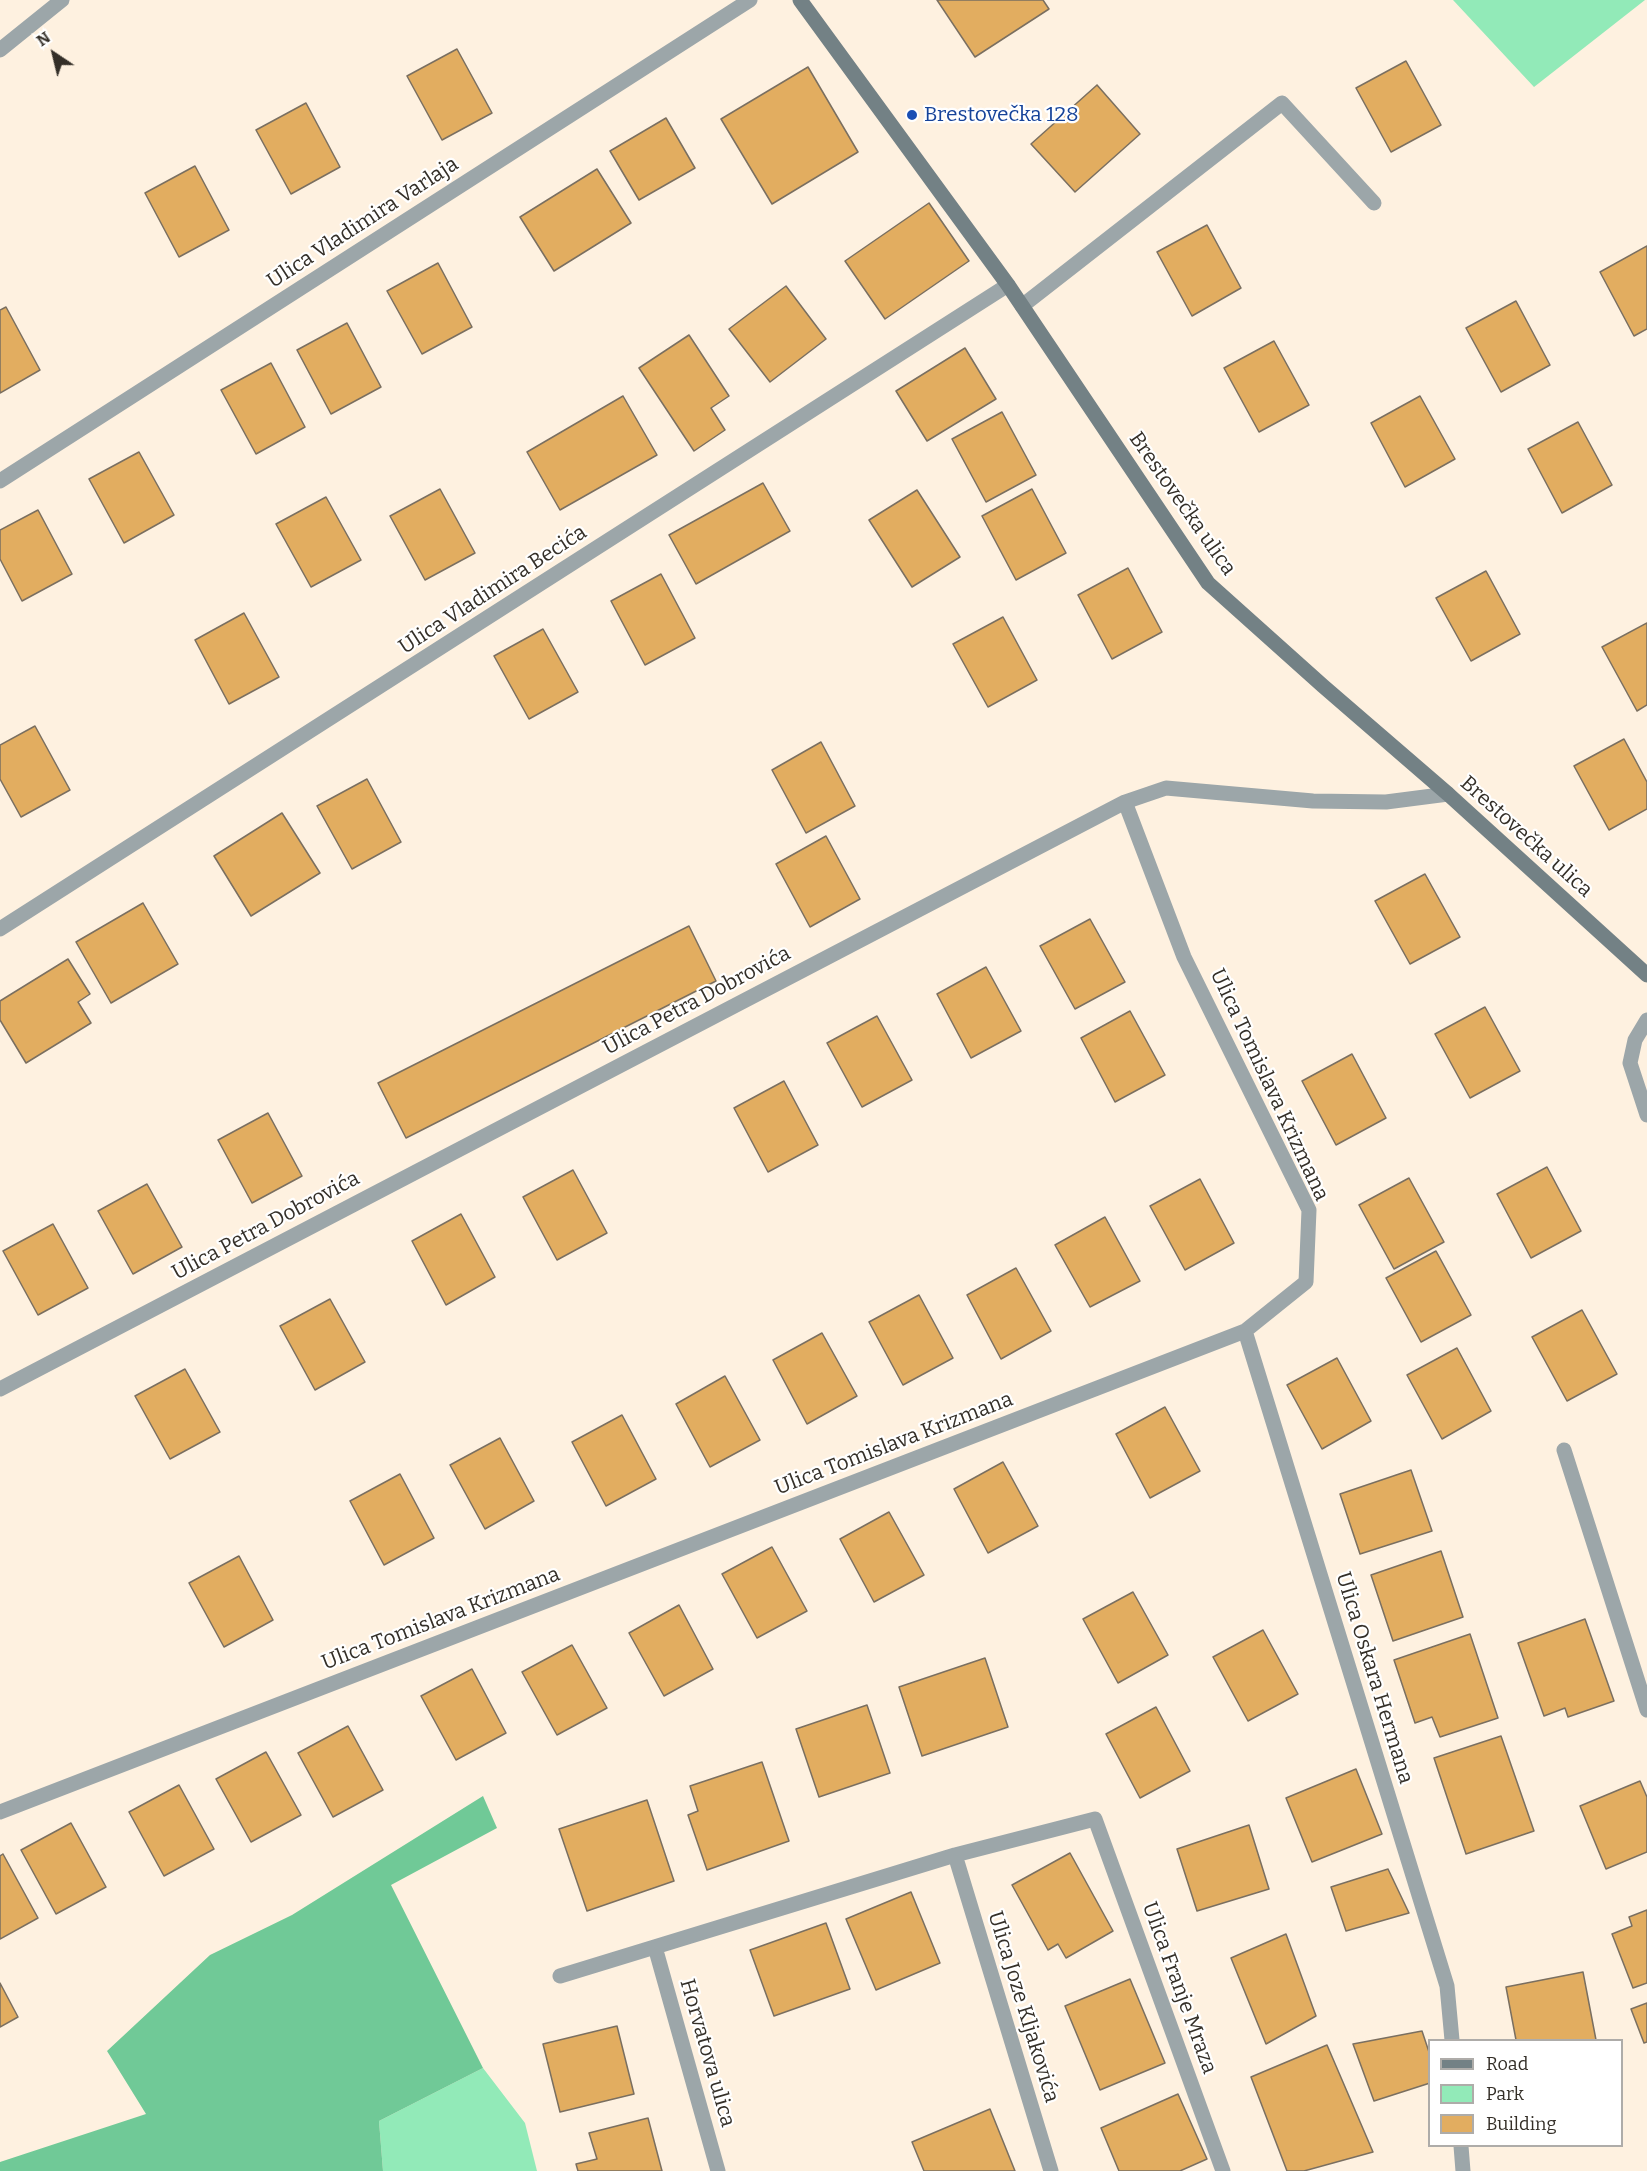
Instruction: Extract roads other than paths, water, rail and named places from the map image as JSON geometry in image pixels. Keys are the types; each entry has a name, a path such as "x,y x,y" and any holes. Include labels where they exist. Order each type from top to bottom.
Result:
{"street":[{"path":"0,50 62,0"},
{"name":"Ulica Vladimira Varlaja","path":"0,481 750,0"},
{"name":"Brestovečka ulica","path":"800,0 1008,285 1208,583 1448,794 1647,975"},
{"path":"1022,306 1282,103 1374,203"},
{"name":"Ulica Vladimira Becića","path":"0,929 1008,285"},
{"name":"Ulica Petra Dobrovića","path":"0,1389 1125,802 1166,788 1313,801 1386,802 1448,794"},
{"name":"Ulica Tomislava Krizmana","path":"0,1812 1245,1331 1306,1282 1309,1210 1185,957 1125,802"},
{"path":"1647,1020 1635,1040 1630,1063 1647,1115"},
{"name":"Ulica Oskara Hermana","path":"1245,1331 1448,1986 1452,2039"},
{"path":"1564,1450 1647,1710"},
{"name":"Ulica Franje Mraza","path":"955,1856 1095,1819 1223,2171"},
{"path":"560,1976 955,1856"},
{"name":"Ulica Joze Kljakovića","path":"955,1856 1051,2171"},
{"name":"Horvatova ulica","path":"655,1947 718,2171"},
{"path":"1461,2147 1463,2171"}],"place":[{"name":"Brestovečka 128","path":"912,115"}]}
